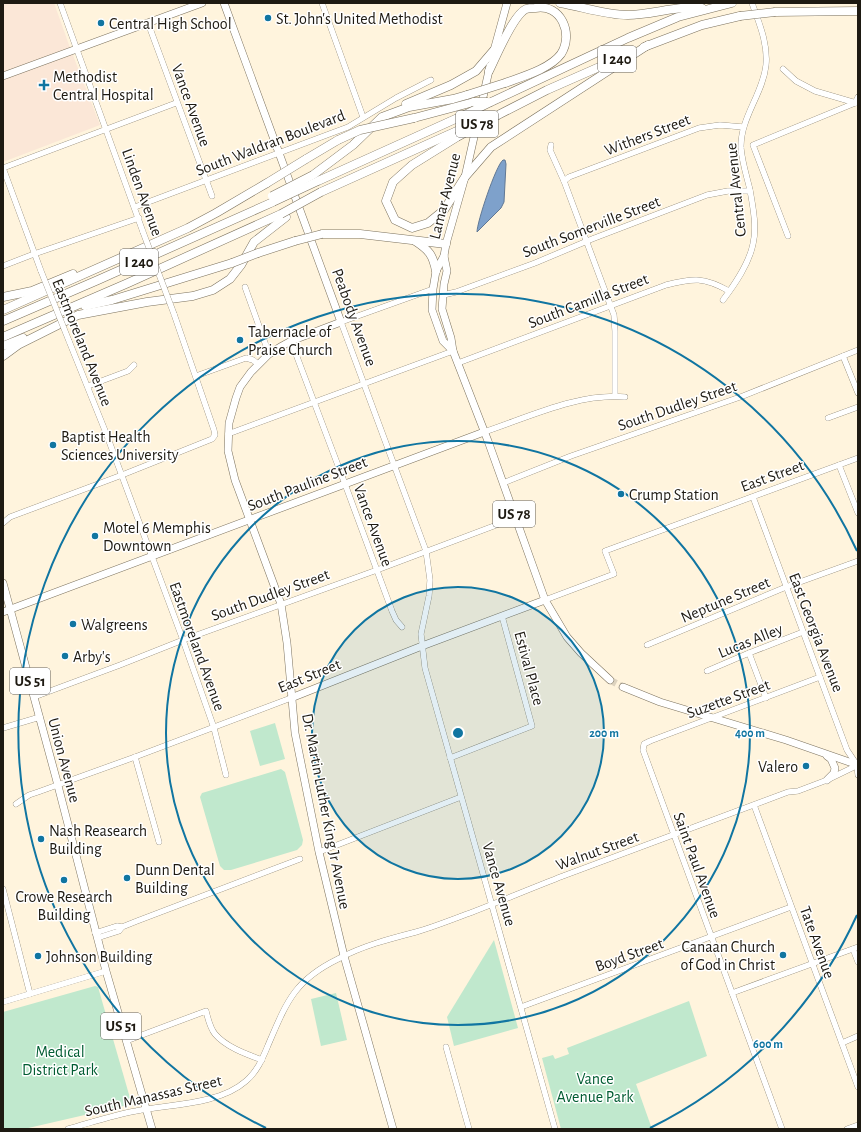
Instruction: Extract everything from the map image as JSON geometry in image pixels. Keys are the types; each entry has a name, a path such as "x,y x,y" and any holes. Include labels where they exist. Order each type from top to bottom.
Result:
{"highway":[{"path":"564,3 594,11 626,15 647,14 694,7 709,8"},
{"name":"I 240","path":"3,321 224,223 316,178 462,116 664,23 678,17 732,3"},
{"path":"382,117 409,107 453,99 504,84 544,67 553,62 565,46 567,38 564,22 556,13 542,6 526,9 515,20 489,71"},
{"name":"I 240","path":"3,337 283,215 366,172 458,134 547,90 648,45 702,25 740,16 776,12 858,11"},
{"path":"458,134 412,164 393,182 386,201 395,220 412,228 428,223 444,210 464,177 491,147 648,45"},
{"path":"316,178 382,117 402,106 451,85 476,71 494,50"},
{"path":"3,310 188,228 267,183 306,158 338,140 360,130 414,118 474,102 491,102"},
{"path":"3,356 18,345 78,315 147,302 193,296 213,290 230,279 241,265 254,242 283,215"},
{"path":"70,309 98,304 232,263 295,241 322,234 360,234 446,244"},
{"path":"412,239 426,249 434,259 436,271"},
{"path":"3,297 32,291 67,276 119,259"},
{"path":"3,346 50,328"}],"main road":[{"path":"3,76 202,3"},
{"name":"Peabody Avenue","path":"224,3 341,322"},
{"name":"Lamar Avenue","path":"444,256 494,50 507,3"},
{"name":"US 78","path":"444,256 436,271 432,310 443,341 453,351"},
{"name":"US 78","path":"444,256 447,272 442,309 451,338 453,351 545,600 567,638 580,653 610,680"},
{"name":"Dr. Martin Luther King Jr Avenue","path":"341,322 291,341 269,354 258,364 245,380 236,398 229,423 228,451 235,480 281,604 287,643 291,698 297,747 319,852 344,956 393,1129"},
{"name":"South Pauline Street","path":"7,610 484,432"},
{"name":"Union Avenue","path":"3,583 7,610 40,717 96,936 152,1129"},
{"name":"East Street","path":"291,698 422,646 545,600"},
{"path":"623,687 660,702 786,740 827,756 858,765"},
{"path":"827,756 831,759 836,768 834,773 827,780"}],"street":[{"name":"Linden Avenue","path":"60,3 174,314 215,435 212,439 122,475"},
{"path":"322,3 363,117"},
{"name":"Central Avenue","path":"723,300 748,260 753,244 755,224 741,149 743,127 766,65 766,48 752,3"},
{"name":"Vance Avenue","path":"148,23 176,103 212,196"},
{"path":"783,69 796,81 815,91 857,102"},
{"name":"South Waldran Boulevard","path":"135,207 348,127 396,98 431,80"},
{"path":"788,236 753,145 857,102"},
{"path":"3,168 176,103"},
{"name":"Withers Street","path":"564,181 569,177 699,128 720,125 743,127"},
{"path":"551,145 550,150 564,181 611,305 616,331 615,396"},
{"name":"Eastmoreland Avenue","path":"3,168 34,254 88,386 122,475 151,557 183,640 214,728 226,775"},
{"name":"South Somerville Street","path":"443,295 456,292 535,263 707,195 728,191 750,191"},
{"path":"3,266 139,218"},
{"name":"South Camilla Street","path":"458,364 611,305 684,280 706,280 729,291"},
{"path":"244,287 269,354"},
{"name":"Dr. Martin Luther King Jr Avenue","path":"341,322 433,289"},
{"name":"Peabody Avenue","path":"341,322 426,552 430,580 429,596 421,634 422,646"},
{"name":"Vance Avenue","path":"291,341 394,616 402,627"},
{"name":"South Dudley Street","path":"503,483 571,456 743,396 858,350"},
{"path":"228,434 453,351"},
{"path":"844,356 858,394"},
{"path":"196,376 246,358 258,364"},
{"path":"88,386 128,371 134,365"},
{"name":"South Pauline Street","path":"484,432 580,400 615,396 625,397"},
{"path":"828,418 858,407"},
{"name":"East Street","path":"545,600 614,574 605,551 858,458"},
{"path":"839,465 858,513"},
{"path":"3,522 10,517 122,475"},
{"name":"East Georgia Avenue","path":"753,497 847,750 858,765 858,775"},
{"path":"3,517 10,517"},
{"name":"South Dudley Street","path":"34,697 183,640 426,552 515,518"},
{"name":"Neptune Street","path":"647,645 786,587 858,561"},
{"name":"Estival Place","path":"450,758 532,726 502,616"},
{"name":"Lucas Alley","path":"707,671 803,632"},
{"name":"Vance Avenue","path":"422,646 425,668 555,1129"},
{"path":"749,653 766,698"},
{"name":"Suzette Street","path":"644,744 820,676"},
{"name":"East Street","path":"16,804 29,795 214,728 291,698"},
{"path":"3,728 40,717"},
{"name":"Saint Paul Avenue","path":"644,744 643,750 782,1129"},
{"path":"135,757 159,842"},
{"name":"Walnut Street","path":"344,956 401,935 417,932 575,871 674,836 788,792 827,780 858,765"},
{"path":"319,852 461,797"},
{"name":"Tate Avenue","path":"754,805 858,1087"},
{"path":"96,936 117,926 122,927 300,859"},
{"path":"3,889 30,994"},
{"name":"Boyd Street","path":"521,1007 791,906"},
{"path":"732,993 855,948 858,962"},
{"name":"South Manassas Street","path":"68,1129 136,1111 186,1104 207,1099 237,1088 255,1072 262,1060 283,1010 295,992 308,976 344,956"},
{"path":"3,1002 106,971"},
{"path":"126,1041 206,1011 215,1034 224,1043 262,1060"},
{"path":"842,1043 858,1036"},
{"path":"446,1047 469,1129"},
{"path":"847,1129 858,1125"}],"shaded area":[{"name":"Methodist Central Hospital","path":"3,3 54,3 100,125 3,162"}],"green space":[{"path":"275,723 285,759 260,766 250,731"},
{"path":"281,769 285,772 303,840 302,845 297,850 231,870 224,870 220,866 200,797 202,793"},
{"path":"494,940 518,1028 454,1046 447,1017"},
{"name":"Medical District Park","path":"95,986 98,987 130,1098 128,1105 24,1129 3,1129 3,1012"},
{"path":"336,993 347,1040 321,1046 311,999"},
{"name":"Vance Avenue Park","path":"689,1001 707,1056 636,1084 652,1129 561,1129 542,1058 553,1055 555,1059 569,1054 567,1048"}],"water":[{"path":"503,160 505,160 506,164 504,202 501,208 477,232 487,194 496,172"}],"tunnel":[{"path":"610,680 623,687"}],"place":[{"name":"St. John's United Methodist","path":"268,18"},
{"name":"Central High School","path":"101,23"},
{"name":"Methodist Central Hospital","path":"44,85"},
{"name":"Tabernacle of Praise Church","path":"240,340"},
{"name":"Baptist Health Sciences University","path":"53,445"},
{"name":"Crump Station","path":"621,494"},
{"name":"Motel 6 Memphis Downtown","path":"95,536"},
{"name":"Walgreens","path":"73,624"},
{"name":"Arby's","path":"65,656"},
{"name":"Valero","path":"806,766"},
{"name":"Nash Reasearch Building","path":"41,839"},
{"name":"Dunn Dental Building","path":"127,878"},
{"name":"Crowe Research Building","path":"64,880"},
{"name":"Canaan Church of God in Christ","path":"783,955"},
{"name":"Johnson Building","path":"38,956"}]}
